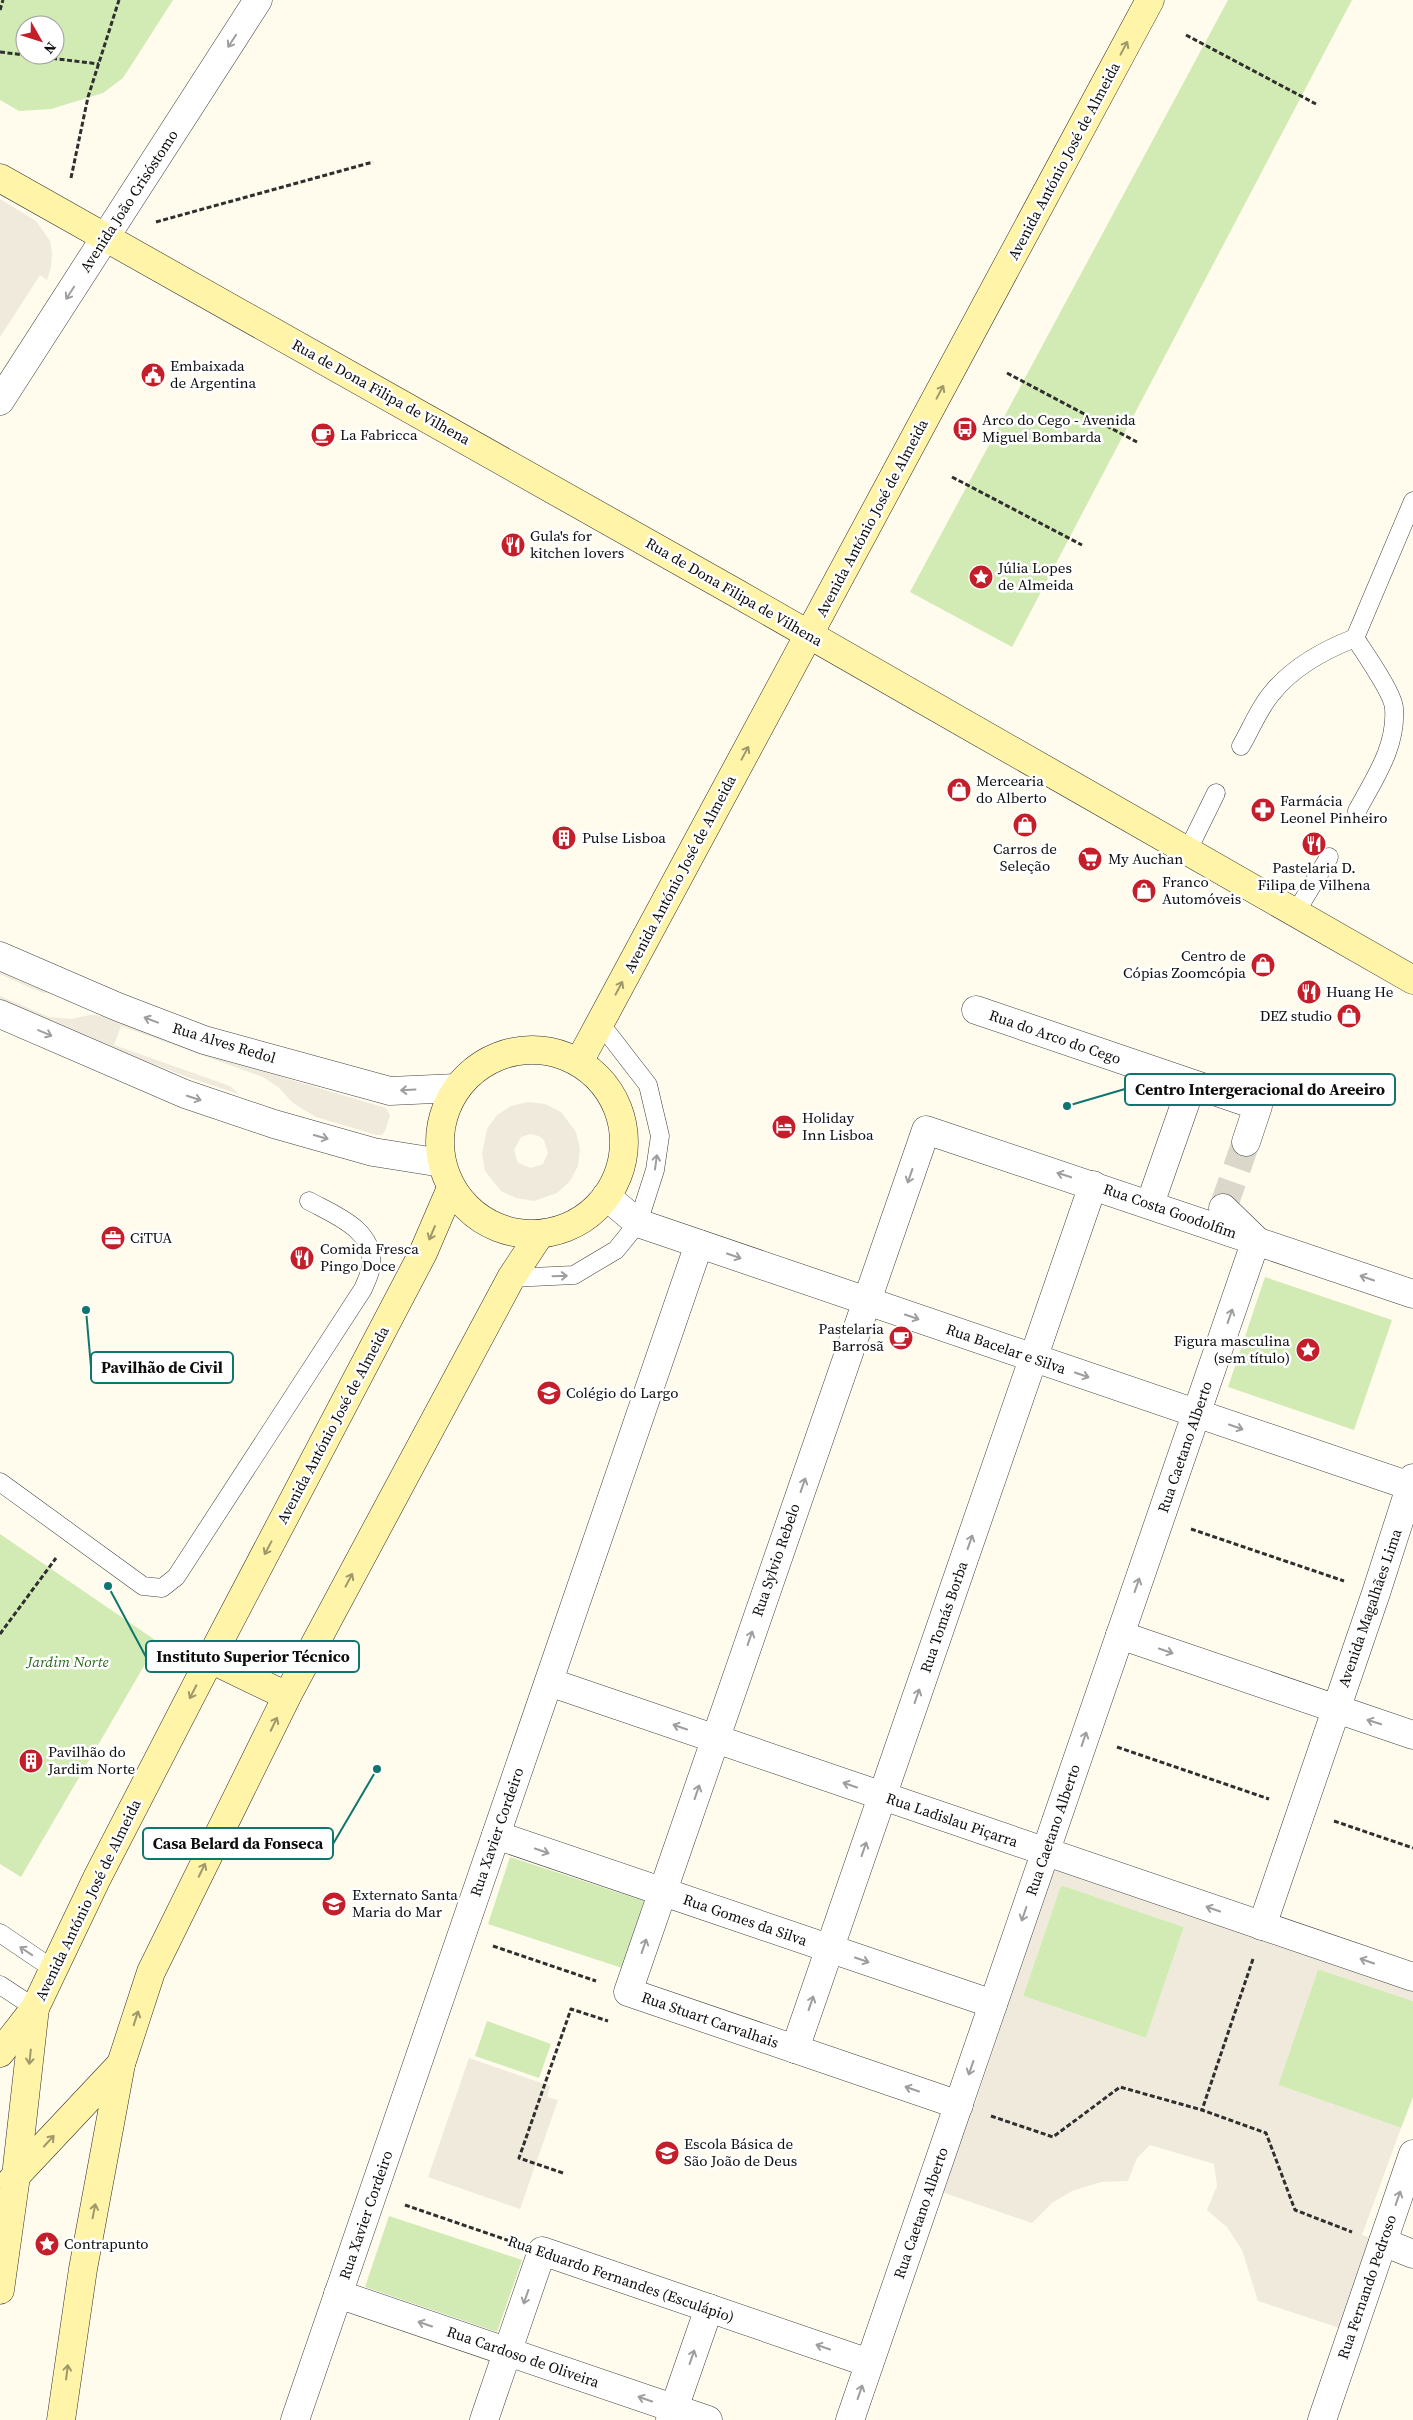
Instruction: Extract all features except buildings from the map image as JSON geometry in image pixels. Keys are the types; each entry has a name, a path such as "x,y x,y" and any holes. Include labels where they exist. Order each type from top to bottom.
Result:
{"street":[{"name":"Avenida João Crisóstomo","path":"0,401 258,0"},
{"name":"Avenida António José de Almeida","path":"579,1062 1150,0"},
{"name":"Rua de Dona Filipa de Vilhena","path":"0,178 1188,850 1413,980"},
{"name":"Rua Alves Redol","path":"0,956 118,1008 204,1040 390,1091 457,1088"},
{"name":"Rua do Arco do Cego","path":"976,1010 1258,1106 1246,1142"},
{"path":"0,1014 185,1094 274,1124 373,1152 446,1176"},
{"path":"524,1050 550,1051 579,1062 596,1075 612,1096 622,1121 624,1147 618,1173 606,1196 588,1215 565,1228 540,1234 513,1233 488,1225 467,1209 446,1176 439,1137 444,1111 457,1088 475,1069 498,1056 524,1050"},
{"path":"1150,1204 1192,1084"},
{"name":"Rua Costa Goodolfim","path":"926,1130 1413,1294"},
{"name":"Rua Sylvio Rebelo","path":"628,1992 926,1130"},
{"name":"Avenida António José de Almeida","path":"35,2008 210,1659 424,1253 446,1176"},
{"name":"Rua Tomás Borba","path":"795,2049 1092,1185"},
{"name":"Rua Bacelar e Silva","path":"606,1196 638,1223 1196,1414 1412,1484"},
{"path":"1223,1208 1256,1240"},
{"path":"61,2420 83,2269 121,2064 151,1972 287,1696 511,1278 540,1234"},
{"name":"Rua Caetano Alberto","path":"850,2420 1256,1240"},
{"name":"Rua Xavier Cordeiro","path":"295,2420 699,1244"},
{"name":"Avenida Magalhães Lima","path":"1262,1926 1412,1484"},
{"path":"1120,1635 1413,1735"},
{"path":"210,1659 287,1696"},
{"name":"Rua Ladislau Piçarra","path":"549,1682 1413,1977"},
{"name":"Rua Gomes da Silva","path":"496,1835 993,2004"},
{"name":"Rua Stuart Carvalhais","path":"628,1992 958,2104"},
{"path":"0,2053 35,2008"},
{"path":"0,2290 8,2184 35,2008"},
{"path":"8,2184 121,2064"},
{"name":"Rua Fernando Pedroso","path":"1322,2420 1413,2154"},
{"path":"1383,2242 1413,2254"},
{"path":"484,2420 542,2251"},
{"name":"Rua Eduardo Fernandes (Esculápio)","path":"542,2251 869,2363"},
{"name":"Rua Cardoso de Oliveira","path":"338,2294 507,2352 672,2414 708,2420"},
{"path":"672,2414 709,2308"}],"lane":[{"path":"1241,746 1272,693 1299,668 1323,651 1354,638 1413,501"},
{"path":"1354,638 1376,671 1394,706 1389,752 1357,811"},
{"path":"1188,850 1216,793"},
{"path":"1296,912 1329,856"},
{"path":"511,1278 574,1275 616,1250 638,1223 655,1170 660,1136 648,1085 600,1023"},
{"path":"0,1482 143,1586 162,1588 176,1577 363,1289 371,1267 370,1245 355,1227 309,1201"},
{"path":"0,1933 53,1969"},
{"path":"0,1985 35,2008"}],"path":[{"path":"0,10 3,0"},
{"path":"56,209 70,185 88,97 119,0"},
{"path":"1186,35 1316,104"},
{"path":"0,52 99,64"},
{"path":"106,237 373,162"},
{"path":"1007,373 1137,442"},
{"path":"952,477 1082,546"},
{"path":"1160,1519 1376,1593"},
{"path":"0,1634 73,1535"},
{"path":"1085,1736 1413,1848"},
{"path":"1202,2110 1261,1935 1262,1926"},
{"name":"Rua Stuart Carvalhais","path":"462,1935 628,1992"},
{"path":"563,2173 519,2158 570,2009 617,2025 628,1992"},
{"path":"958,2104 1053,2137 1120,2087 1202,2110 1266,2133 1294,2210 1383,2242"},
{"name":"Rua Eduardo Fernandes (Esculápio)","path":"373,2194 542,2251"}],"green space":[{"path":"0,0 173,0 123,78 103,93 51,109 19,111 0,100"},
{"path":"1228,0 1352,0 1012,647 910,592"},
{"path":"1265,1277 1392,1320 1354,1430 1228,1387"},
{"name":"Jardim Norte","path":"0,1534 158,1642 21,1877 0,1864"},
{"path":"510,1857 644,1901 622,1968 488,1924"},
{"path":"1061,1885 1184,1927 1146,2038 1023,1996"},
{"path":"1318,1969 1413,2001 1413,2097 1401,2128 1278,2085"},
{"path":"487,2021 551,2044 539,2078 475,2056"},
{"path":"389,2216 522,2260 497,2332 365,2287"}],"shaded area":[{"path":"0,199 36,221 50,241 52,253 51,267 47,280 40,275 0,337"},
{"path":"0,969 51,992 43,993 26,986 0,974"},
{"path":"0,996 49,1017 71,1019 90,1015 106,1016 288,1079 386,1108 390,1115 385,1131 382,1135 377,1135 316,1117 293,1103 278,1087 263,1077 121,1026 114,1045 230,1086 239,1094 190,1078 103,1045 0,1001"},
{"path":"528,1102 545,1104 561,1112 576,1132 580,1149 578,1166 570,1181 557,1193 534,1201 516,1198 501,1191 485,1171 482,1154 487,1129 497,1115 511,1106","holes":["530,1134 539,1136 544,1140 548,1153 543,1164 531,1168 518,1163 514,1150 521,1137"]},
{"path":"1042,1862 1413,1985 1413,2001 1318,1969 1278,2085 1401,2128 1362,2235 1383,2242 1352,2332 1258,2301 1242,2250 1227,2227 1207,2210 1217,2186 1214,2164 1150,2145 1137,2158 1128,2181 1101,2182 1072,2191 1052,2203 1032,2223 930,2188 959,2105 973,2110 1034,1928 1027,1905","holes":["1061,1885 1184,1927 1146,2038 1023,1996"]},
{"path":"469,2058 550,2086 547,2097 558,2100 520,2209 428,2177"}],"tunnel":[{"path":"1223,1208 1246,1142"}],"place":[{"name":"Embaixada de Argentina","path":"153,375"},
{"name":"Arco do Cego - Avenida Miguel Bombarda","path":"965,429"},
{"name":"La Fabricca","path":"323,435"},
{"name":"Gula's for kitchen lovers","path":"513,545"},
{"name":"Júlia Lopes de Almeida","path":"981,577"},
{"name":"Mercearia do Alberto","path":"959,790"},
{"name":"Farmácia Leonel Pinheiro","path":"1263,810"},
{"name":"Carros de Seleção","path":"1025,825"},
{"name":"Pulse Lisboa","path":"564,838"},
{"name":"Pastelaria D. Filipa de Vilhena","path":"1314,844"},
{"name":"My Auchan","path":"1090,859"},
{"name":"Franco Automóveis","path":"1144,891"},
{"name":"Centro de Cópias Zoomcópia","path":"1263,965"},
{"name":"Huang He","path":"1309,992"},
{"name":"DEZ studio","path":"1349,1016"},
{"name":"Centro Intergeracional do Areeiro","path":"1067,1106"},
{"name":"Holiday Inn Lisboa","path":"784,1127"},
{"name":"CiTUA","path":"113,1238"},
{"name":"Comida Fresca Pingo Doce","path":"302,1258"},
{"name":"Pavilhão de Civil","path":"86,1310"},
{"name":"Pastelaria Barrosã","path":"901,1338"},
{"name":"Figura masculina (sem título)","path":"1308,1350"},
{"name":"Colégio do Largo","path":"549,1393"},
{"name":"Instituto Superior Técnico","path":"108,1586"},
{"name":"Pavilhão do Jardim Norte","path":"31,1761"},
{"name":"Casa Belard da Fonseca","path":"377,1769"},
{"name":"Externato Santa Maria do Mar","path":"334,1904"},
{"name":"Escola Básica de São João de Deus","path":"667,2153"},
{"name":"Contrapunto","path":"47,2244"}]}
